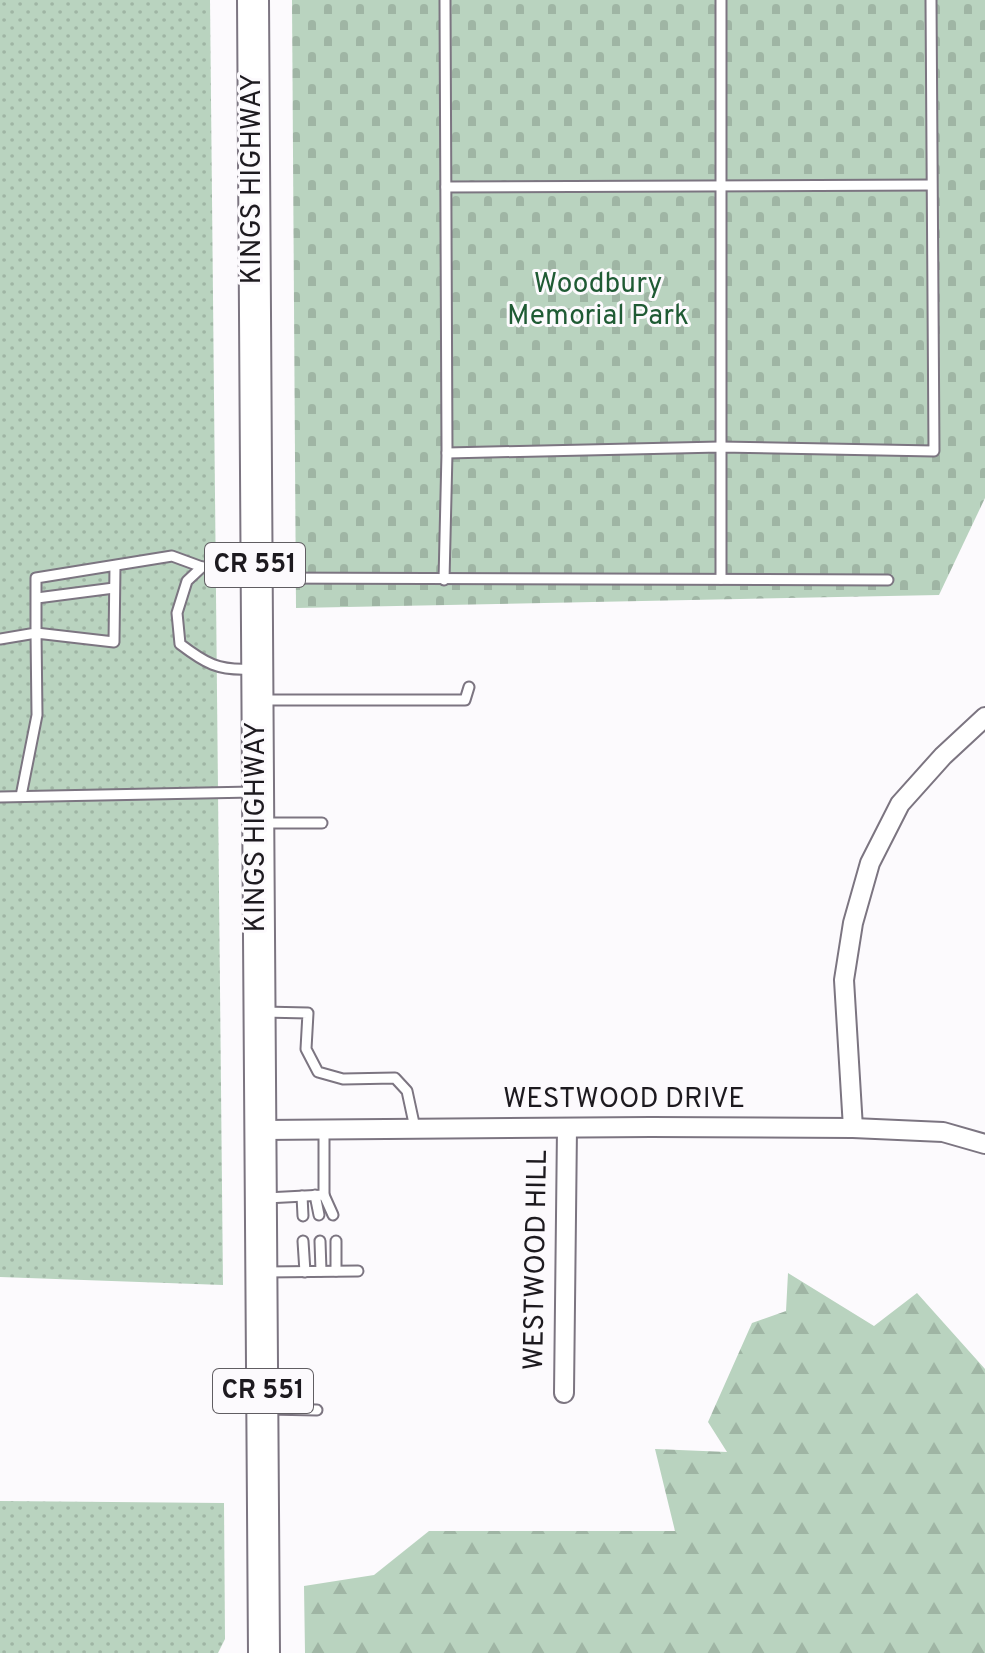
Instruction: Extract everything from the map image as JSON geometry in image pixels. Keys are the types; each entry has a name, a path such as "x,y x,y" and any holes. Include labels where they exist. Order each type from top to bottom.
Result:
{"main road":[{"name":"KINGS HIGHWAY","path":"253,0 264,1653"}],"street":[{"path":"853,1128 844,980 853,923 870,863 900,804 943,756 985,717"},
{"name":"WESTWOOD HILL","path":"564,1393 567,1128"},
{"name":"WESTWOOD DRIVE","path":"262,1130 853,1128 943,1132 985,1144"}],"lane":[{"path":"444,580 447,453 445,0"},
{"path":"721,0 721,579"},
{"path":"447,453 720,447 934,451 931,0"},
{"path":"446,187 931,185"},
{"path":"21,796 37,715 36,578 172,556 202,567 256,572 444,580 888,580"},
{"path":"0,639 36,633 114,642 115,566"},
{"path":"202,567 187,581 177,613 180,644 205,662 235,670 256,668"},
{"path":"37,598 114,588"},
{"path":"256,700 465,700 469,687"},
{"path":"0,797 257,792"},
{"path":"257,823 322,823"},
{"path":"259,1012 308,1013 306,1049 318,1072 343,1079 395,1078 407,1091 415,1128"},
{"path":"319,1215 324,1129"},
{"path":"262,1199 320,1195"},
{"path":"320,1195 333,1215"},
{"path":"302,1196 303,1216"},
{"path":"303,1241 305,1272"},
{"path":"320,1241 321,1271"},
{"path":"336,1241 336,1271"},
{"path":"263,1272 358,1271"},
{"path":"263,1409 317,1410"}],"green space":[{"path":"0,0 210,0 223,1285 0,1277"},
{"name":"Woodbury Memorial Park","path":"292,0 985,0 985,498 939,595 296,608"},
{"path":"788,1273 874,1326 917,1293 985,1369 985,1653 305,1653 304,1586 374,1575 429,1531 675,1531 655,1449 727,1452 708,1422 752,1323 786,1311"},
{"path":"0,1501 224,1503 225,1639 218,1653 0,1653"}]}
